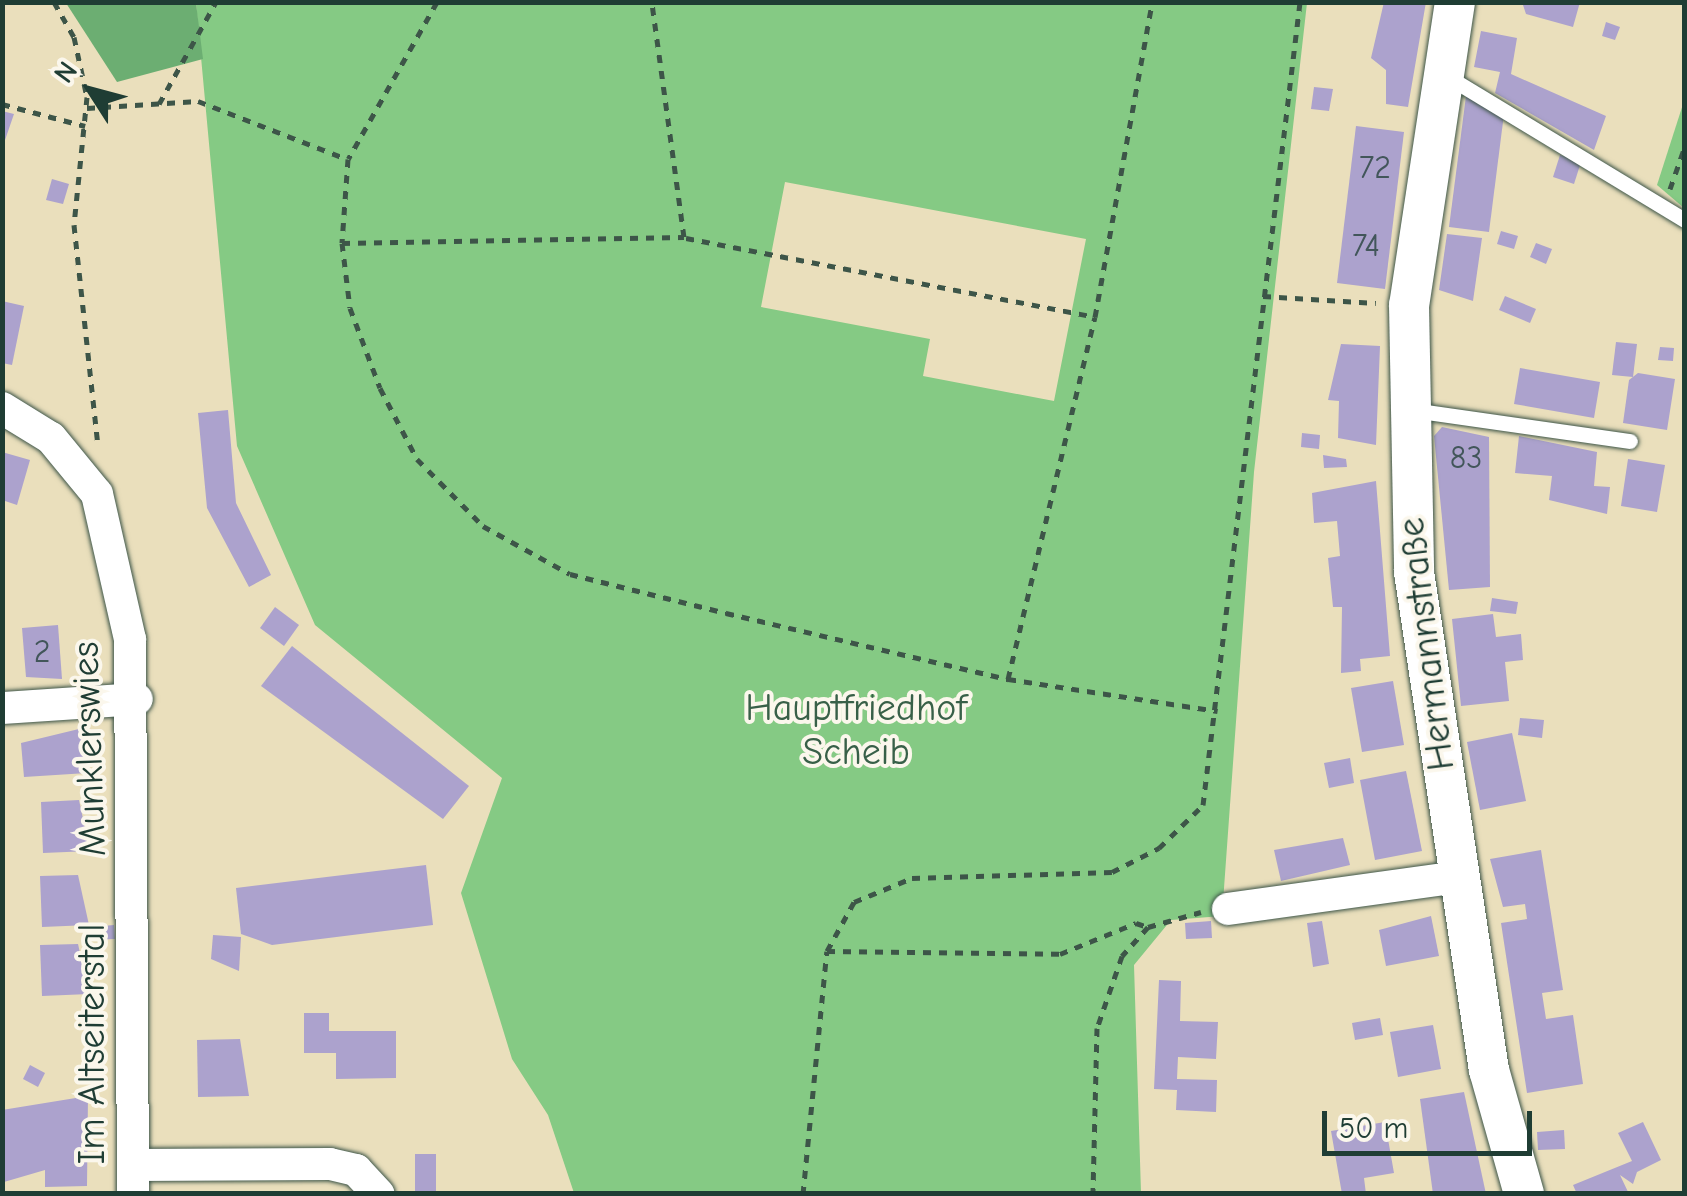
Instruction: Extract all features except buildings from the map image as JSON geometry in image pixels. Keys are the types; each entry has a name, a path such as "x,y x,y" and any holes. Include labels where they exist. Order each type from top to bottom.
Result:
{"street":[{"name":"Hermannstraße","path":"1455,2 1441,73 1409,305 1408,410 1426,682 1496,1103 1524,1194"},
{"name":"Munklerswies","path":"2,408 51,438 97,494 137,699 134,895"},
{"path":"2,708 137,699"},
{"path":"1228,909 1460,877"},
{"name":"Im Altseiterstal","path":"133,1179 134,895"},
{"path":"133,1179 330,1164 356,1170 378,1194"}],"lane":[{"path":"1441,73 1684,220"},
{"path":"1408,410 1630,441"}],"path":[{"path":"54,2 74,38 87,108 74,225 97,494"},
{"path":"159,104 216,2"},
{"path":"437,2 348,159 342,244 350,308 380,388 417,459 484,526 570,574 1008,678 1218,711"},
{"path":"652,2 684,237"},
{"path":"1008,678 1095,316 1152,2"},
{"path":"803,1194 827,951 854,902 912,878 1112,872 1160,848 1203,805 1218,711 1300,2"},
{"path":"87,108 198,100 348,159"},
{"path":"2,104 85,126"},
{"path":"1664,206 1684,149"},
{"path":"342,244 684,237 1095,316"},
{"path":"1264,296 1409,305"},
{"path":"1093,1194 1098,1028 1122,956 1165,916 1228,909"},
{"path":"827,951 1060,954 1136,923 1148,928"}],"green space":[{"path":"66,3 196,3 203,59 117,82"},
{"name":"Hauptfriedhof Scheib","path":"196,3 1307,3 1254,472 1222,916 1171,920 1134,965 1141,1193 574,1193 548,1115 512,1059 461,893 502,778 315,625 237,446","holes":["785,182 1086,239 1054,401 923,376 930,339 761,307"]},
{"path":"1684,101 1684,208 1657,185"}]}
